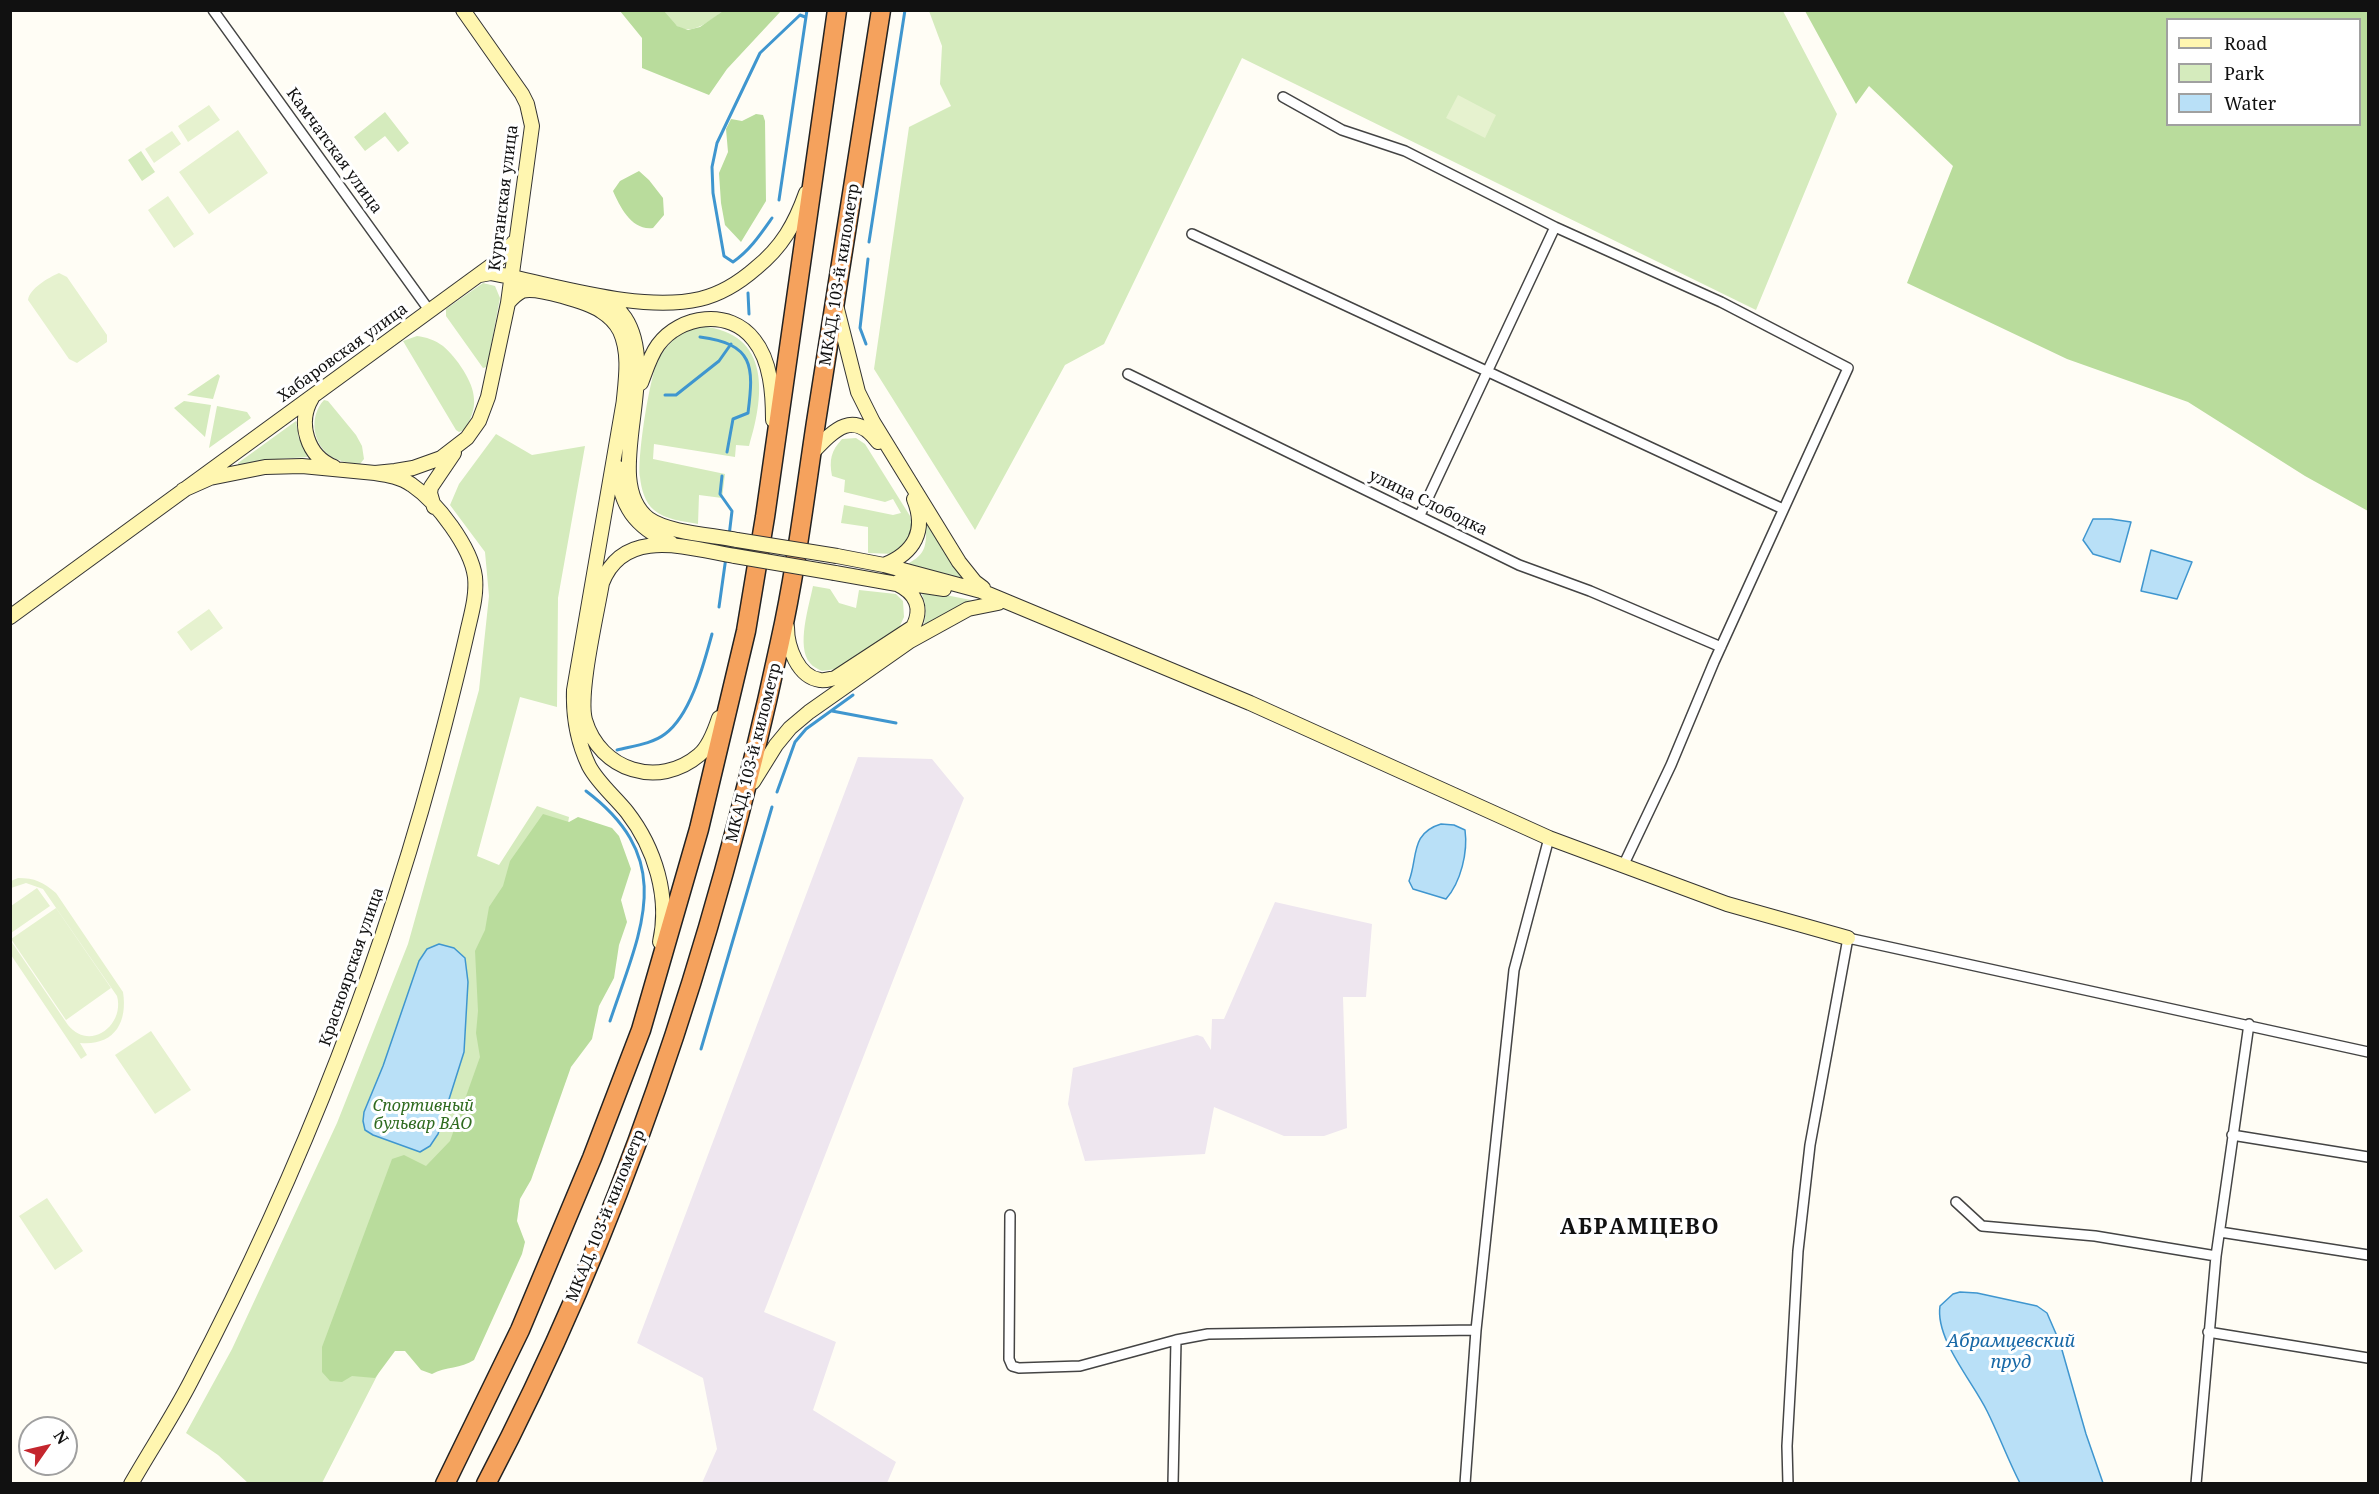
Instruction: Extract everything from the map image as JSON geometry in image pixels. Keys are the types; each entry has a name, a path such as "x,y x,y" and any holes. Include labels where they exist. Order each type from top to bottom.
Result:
{"highway":[{"path":"445,1484 543,1280 592,1158 640,1029 699,829 746,631 765,517 837,10"},
{"name":"МКАД, 103-й километр","path":"486,1484 537,1383 588,1264 674,1041 708,933 782,638 881,10"}],"main road":[{"name":"Курганская улица","path":"463,10 513,79 530,114 530,145 508,303"},
{"path":"474,278 491,273 590,294 648,301 678,302 701,299 723,291 744,279 783,242 796,218 809,184 824,106"},
{"name":"Хабаровская улица","path":"10,617 474,278 504,255 516,237"},
{"path":"508,303 522,291 540,291 599,309 610,318 620,332 625,351 626,378 616,468 620,490 627,508 639,524 651,534 678,546"},
{"path":"590,294 607,300 619,310 630,325 637,346 637,393 628,471 630,489 639,507 648,518 662,525 737,540 884,565 969,586 997,601"},
{"path":"836,301 858,392 873,423 959,562 975,582 997,601"},
{"name":"Хабаровская улица","path":"183,490 210,478 247,469 282,466 375,473 404,470 429,463 460,444 474,430 484,410 508,303"},
{"path":"637,393 657,346 679,326 693,320 727,321 754,339 764,358 771,384 773,418 765,517"},
{"path":"319,392 311,400 306,411 304,422 306,435 314,453 323,462 342,470"},
{"path":"624,400 574,690 573,715 579,742 590,768 628,812 646,839 660,883 663,907 662,933 640,1029"},
{"path":"811,454 830,434 848,424 869,431 877,440 920,515 919,530 907,552 884,565"},
{"path":"435,508 430,493 431,487 460,444"},
{"name":"Красноярская улица","path":"131,1484 190,1384 282,1194 314,1121 355,1012 414,839 460,662 475,593 476,579 468,555 462,542 414,486 405,481 375,473"},
{"path":"746,631 715,730 701,754 666,772 650,774 634,770 604,753 591,737 584,717 584,691 602,583 608,567 622,554 650,545 678,546 897,584 906,588 914,596 918,606 918,617 913,627 835,678 821,680 808,676 799,667 790,649 787,632 789,592"},
{"path":"881,581 936,587 1027,610 1250,703 1549,837 1727,904 1848,938"},
{"path":"743,800 763,763 776,745 790,728 809,712 910,640 968,609 997,601"}],"street":[{"name":"Камчатская улица","path":"213,10 429,310"},
{"path":"1283,97 1342,130 1404,151 1555,227 1721,302 1848,368 1721,647 1671,765 1623,866"},
{"path":"1420,515 1555,227"},
{"path":"1192,234 1783,509"},
{"name":"улица Слободка","path":"1128,374 1519,565 1590,591 1721,647"},
{"path":"1465,1484 1476,1330 1514,970 1549,837"},
{"path":"1788,1484 1787,1446 1798,1251 1810,1145 1848,938 2249,1024 2368,1052"},
{"path":"2196,1484 2216,1257 2249,1024"},
{"path":"2232,1135 2368,1156"},
{"path":"1956,1202 1982,1226 2095,1236 2216,1257"},
{"path":"1010,1215 1009,1359 1012,1366 1019,1368 1080,1366 1176,1340 1231,1333 1476,1330"},
{"path":"2220,1232 2368,1255"},
{"path":"2208,1332 2368,1358"},
{"path":"1173,1484 1176,1340"}],"shaded area":[{"path":"858,757 932,759 964,798 764,1312 836,1342 813,1410 896,1462 887,1483 702,1483 717,1449 703,1378 637,1343"},
{"path":"1275,902 1372,924 1366,997 1343,997 1347,1128 1324,1136 1284,1136 1214,1107 1205,1154 1085,1161 1068,1104 1073,1068 1197,1035 1203,1037 1211,1050 1212,1019 1224,1019"}],"green space":[{"path":"620,11 664,11 677,26 688,30 700,27 723,11 781,11 727,69 709,95 642,68 642,38"},
{"path":"664,11 723,11 699,27 685,29 671,21"},
{"path":"929,11 1783,11 1837,114 1756,310 1242,58 1104,344 1065,365 975,530 874,369 909,127 951,106 940,84 942,46"},
{"path":"1805,11 2368,11 2368,511 2305,476 2188,402 2067,359 1907,283 1953,166 1869,86 1856,104"},
{"path":"1458,95 1496,115 1485,138 1446,118"},
{"path":"209,105 220,120 188,142 178,126"},
{"path":"385,112 409,143 398,152 385,136 365,151 354,137"},
{"path":"756,114 763,115 765,121 766,201 741,242 725,225 719,173 728,152 726,129 731,119 742,121"},
{"path":"238,130 268,173 209,214 179,172"},
{"path":"172,131 181,144 154,163 145,149"},
{"path":"141,151 155,172 142,181 128,160"},
{"path":"639,171 663,198 664,215 653,228 639,226 633,222 623,211 613,191 620,181"},
{"path":"168,196 194,234 174,248 148,210"},
{"path":"59,273 67,277 107,335 107,342 77,363 69,359 28,300 32,291"},
{"path":"483,283 495,286 500,298 487,367 483,368 446,316 446,309"},
{"path":"695,326 720,330 737,338 750,351 756,366 759,385 755,425 749,446 736,445 735,457 654,444 653,459 725,474 722,498 699,495 698,524 669,518 651,507 642,490 640,468 647,402 657,363 673,341"},
{"path":"417,336 430,339 443,346 459,363 468,378 474,403 472,415 464,430 459,432 456,430 403,341"},
{"path":"218,374 220,376 213,399 187,395"},
{"path":"324,400 328,401 356,435 362,446 364,459 360,464 335,459 320,446 314,423"},
{"path":"184,401 211,405 205,437 174,408"},
{"path":"217,406 247,412 251,418 209,448"},
{"path":"296,421 299,439 307,457 264,460 238,465 238,463"},
{"name":"Спортивный бульвар ВАО","path":"496,434 532,455 585,446 558,598 557,707 520,697 477,856 499,865 537,806 569,817 537,1025 400,1331 322,1483 248,1483 218,1455 186,1433 232,1349 337,1123 408,944 479,690 489,596 485,552 450,505 459,484"},
{"path":"856,438 865,444 910,516 913,531 904,547 894,554 868,553 868,527 841,523 844,505 893,515 901,513 893,499 885,502 844,492 845,480 832,476 831,460 835,448 842,439"},
{"path":"926,519 968,583 905,565 922,552 926,541"},
{"path":"813,586 830,589 839,603 856,608 859,590 896,594 903,601 904,617 898,630 836,669 822,671 810,663 804,647 805,626"},
{"path":"920,590 971,600 936,618 923,628 926,609"},
{"path":"209,609 223,628 191,651 177,632"},
{"path":"543,814 569,822 578,817 612,828 619,836 631,869 621,900 627,922 619,945 614,978 599,1006 592,1039 571,1067 531,1180 520,1199 517,1221 525,1242 522,1254 474,1360 432,1374 421,1370 405,1351 395,1351 375,1378 352,1376 342,1382 330,1381 322,1372 322,1347 392,1159 404,1155 426,1166 450,1141 480,1057 476,1033 478,1011 475,951 485,930 489,907 503,886 510,861"},
{"path":"18,878 38,881 56,893 123,992 123,1014 116,1031 101,1041 80,1043 87,1055 81,1059 11,955 11,941 68,1025 77,1033 86,1036 104,1032 116,1017 117,996 43,889 26,883 11,888 11,881"},
{"path":"37,888 50,906 11,933 11,906"},
{"path":"56,908 111,988 66,1020 11,939"},
{"path":"151,1031 191,1090 155,1114 115,1055"},
{"path":"47,1198 83,1251 55,1270 19,1216"}],"water":[{"path":"2093,519 2131,522 2120,562 2093,554 2083,540"},
{"path":"2151,550 2192,562 2177,599 2141,591"},
{"path":"1441,824 1454,825 1465,830 1466,839 1464,857 1456,884 1446,899 1413,889 1409,881 1420,840 1424,833"},
{"path":"439,944 454,948 465,958 468,982 464,1052 438,1134 430,1146 420,1152 373,1135 365,1130 363,1121 364,1112 383,1066 419,961 427,949"},
{"name":"Абрамцевский пруд","path":"1977,1293 2037,1306 2047,1313 2060,1343 2086,1434 2103,1483 2020,1483 1987,1411 1956,1360 1943,1332 1940,1306 1953,1294"}],"waterway":[{"path":"779,200 807,10"},
{"path":"869,242 905,10"},
{"path":"772,218 754,242 733,262 724,256 713,193 712,167 717,143 760,53 800,15 805,17"},
{"path":"866,344 860,328 868,259"},
{"path":"748,293 749,314"},
{"path":"700,337 731,345 740,352 750,370 748,413 733,419 727,452"},
{"path":"665,395 676,395 719,361 731,344"},
{"path":"722,476 720,494 732,511 729,536"},
{"path":"719,607 726,557"},
{"path":"617,750 654,740 674,725 695,688 712,634"},
{"path":"777,792 795,742 806,729 853,695"},
{"path":"832,711 896,723"},
{"path":"586,791 615,817 633,844 642,871 644,899 640,927 610,1021"},
{"path":"701,1049 772,807"}],"district":[{"name":"АБРАМЦЕВО","path":"1640,1228"}]}
